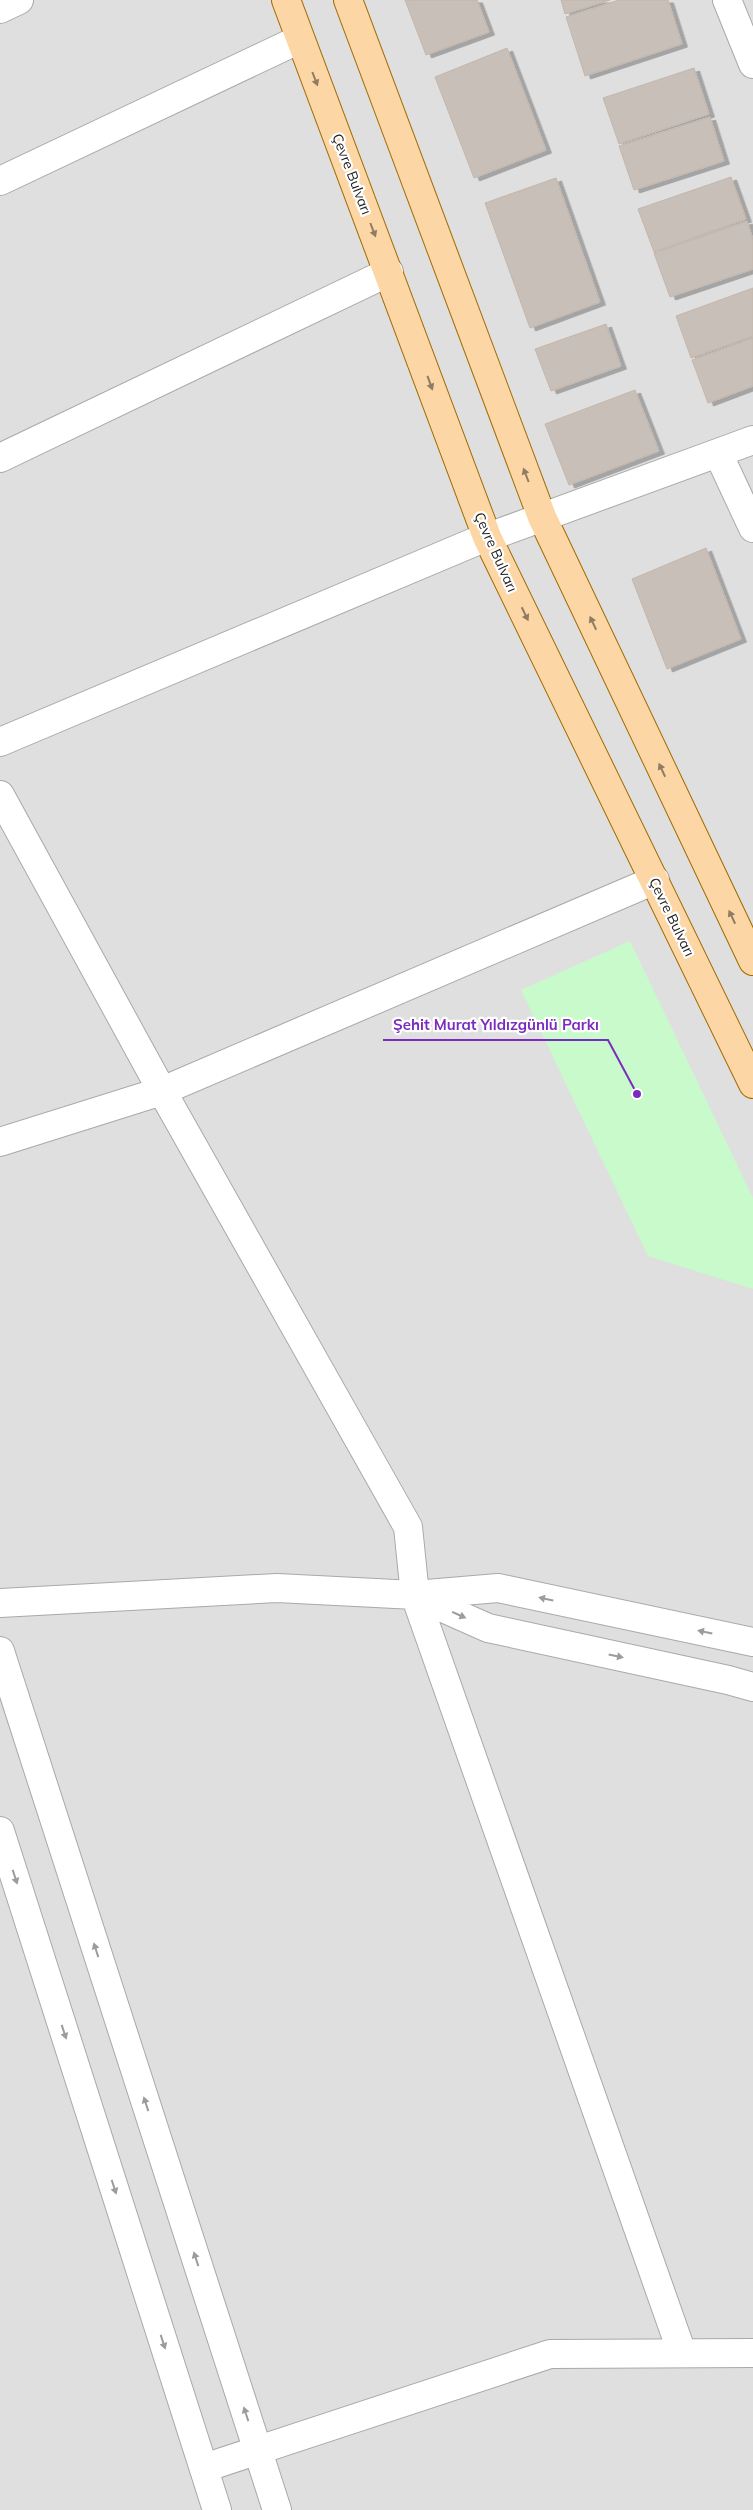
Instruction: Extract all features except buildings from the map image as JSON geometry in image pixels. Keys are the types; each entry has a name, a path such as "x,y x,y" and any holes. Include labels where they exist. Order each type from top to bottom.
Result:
{"main road":[{"name":"Çevre Bulvarı","path":"286,0 487,537 753,1084"},
{"path":"348,0 542,517 753,961"}],"street":[{"path":"0,9 19,0"},
{"path":"727,0 753,64"},
{"path":"0,181 300,39"},
{"path":"0,458 389,272"},
{"path":"0,742 487,537 753,440"},
{"path":"718,453 753,528"},
{"path":"0,795 162,1091 408,1527 415,1595 682,2353"},
{"path":"0,1142 162,1091 655,880"},
{"path":"0,1603 277,1588 415,1595 498,1588 753,1642"},
{"path":"415,1595 488,1628 753,1687"},
{"path":"0,1651 277,2510"},
{"path":"0,1831 217,2510"},
{"path":"204,2468 550,2354 753,2353"}],"shaded area":[{"path":"0,0 753,0 753,2510 0,2510"}],"green space":[{"path":"630,941 753,1198 753,1289 648,1256 521,990"}],"place":[{"name":"Şehit Murat Yıldızgünlü Parkı","path":"637,1094"}]}
